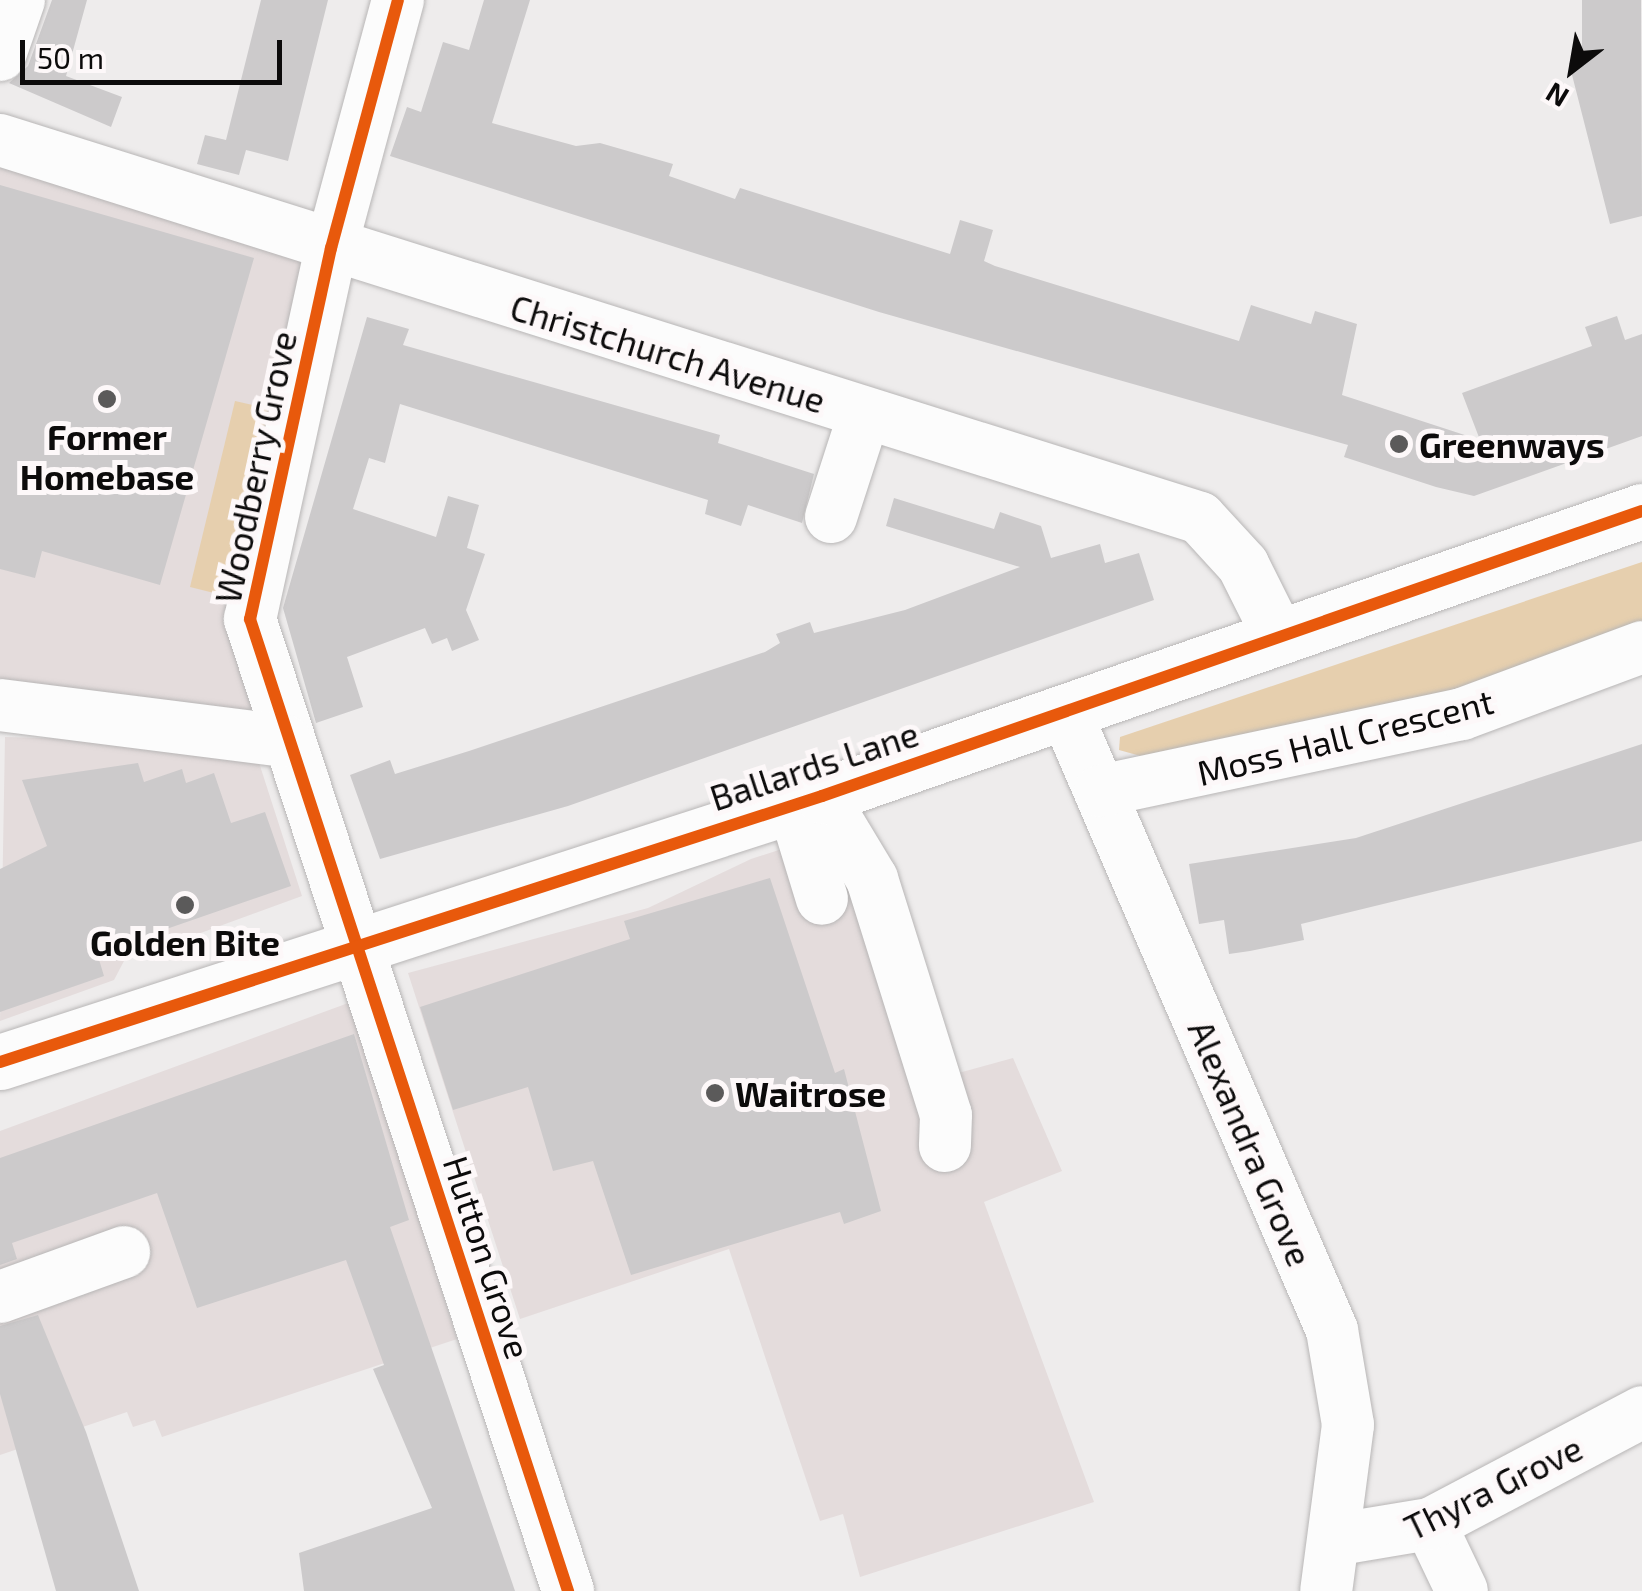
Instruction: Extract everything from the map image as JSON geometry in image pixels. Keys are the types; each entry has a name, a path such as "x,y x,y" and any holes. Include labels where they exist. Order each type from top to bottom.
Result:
{"main road":[{"name":"Ballards Lane","path":"0,1062 352,942 807,800 1642,511"}],"street":[{"path":"0,55 20,0"},
{"name":"Woodberry Grove","path":"352,942 250,619 331,248 398,0"},
{"name":"Christchurch Avenue","path":"0,140 331,248 1200,518 1243,565 1278,637"},
{"path":"831,517 864,415"},
{"name":"Moss Hall Crescent","path":"1100,792 1462,714 1642,646"},
{"path":"0,705 286,741"},
{"name":"Alexandra Grove","path":"1066,713 1332,1330 1348,1424 1339,1539 1326,1591"},
{"path":"807,800 822,899"},
{"path":"807,800 872,880 946,1115 944,1146"},
{"name":"Hutton Grove","path":"352,942 568,1591"},
{"path":"0,1296 124,1252"},
{"name":"Thyra Grove","path":"1339,1539 1430,1524 1642,1412"},
{"path":"1430,1524 1462,1591"}],"shaded area":[{"path":"0,140 331,248 251,622 286,739 0,688"},
{"path":"235,401 283,412 238,599 190,587"},
{"path":"1642,562 1642,631 1582,660 1155,760 1119,750 1120,737"},
{"path":"5,737 253,744 302,896 124,961 114,980 0,1021"},
{"path":"868,821 944,1077 1013,1058 1062,1171 984,1202 1094,1502 860,1577 843,1514 820,1521 729,1249 520,1319 408,973 648,908 751,859"},
{"path":"351,1002 457,1339 162,1437 155,1420 133,1427 127,1412 0,1455 0,1131"}],"building":[{"path":"52,0 87,0 66,76 122,97 111,127 9,83 28,66"},
{"path":"261,0 328,0 288,161 246,150 239,175 197,164 205,135 226,140"},
{"path":"484,0 530,0 492,123 576,146 600,143 673,164 669,176 735,199 740,188 950,254 960,220 993,230 984,261 995,266 1239,341 1251,305 1311,324 1315,311 1357,324 1342,395 1480,440 1462,393 1592,346 1585,327 1617,316 1625,340 1642,334 1642,436 1474,496 1344,457 1348,445 879,312 390,156 407,107 421,112 443,42 469,50"},
{"path":"1582,0 1641,0 1642,216 1610,224 1569,63 1582,60"},
{"name":"Former Homebase","path":"0,185 254,258 160,585 42,551 35,578 0,569"},
{"path":"367,317 409,329 403,345 720,435 718,443 814,474 802,523 748,505 741,526 705,514 708,500 400,404 385,463 369,458 353,509 436,537 448,496 479,505 467,548 485,554 466,610 479,640 452,651 447,638 432,644 425,628 347,657 363,707 316,723 283,608"},
{"path":"894,498 994,529 1000,512 1041,526 1051,558 1100,544 1105,563 1139,553 1154,600 568,806 380,859 350,775 390,760 395,774 765,652 780,643 776,634 810,622 814,633 905,610 1020,567 886,526"},
{"path":"1642,744 1642,841 1301,924 1304,940 1250,951 1229,954 1224,920 1199,924 1189,864 1356,838"},
{"path":"138,763 144,782 182,769 186,783 214,773 231,823 265,812 291,886 97,953 104,976 0,1012 0,869 47,846 22,780"},
{"name":"Waitrose","path":"770,878 835,1073 844,1069 881,1211 844,1224 840,1212 631,1275 593,1161 553,1171 528,1087 453,1110 420,1007 630,939 624,921"},
{"path":"354,1034 409,1220 390,1227 515,1591 304,1591 299,1553 432,1508 373,1369 384,1365 346,1260 197,1308 157,1193 12,1243 17,1259 0,1265 0,1158"},
{"path":"38,1315 86,1432 139,1591 56,1591 0,1394 0,1326"}],"cycle path":[{"path":"398,0 331,248 250,619 568,1591"},
{"path":"0,1062 822,796 1642,511"}],"place":[{"name":"Former Homebase","path":"107,399"},
{"name":"Greenways","path":"1399,444"},
{"name":"Golden Bite","path":"185,905"},
{"name":"Waitrose","path":"715,1093"}]}
